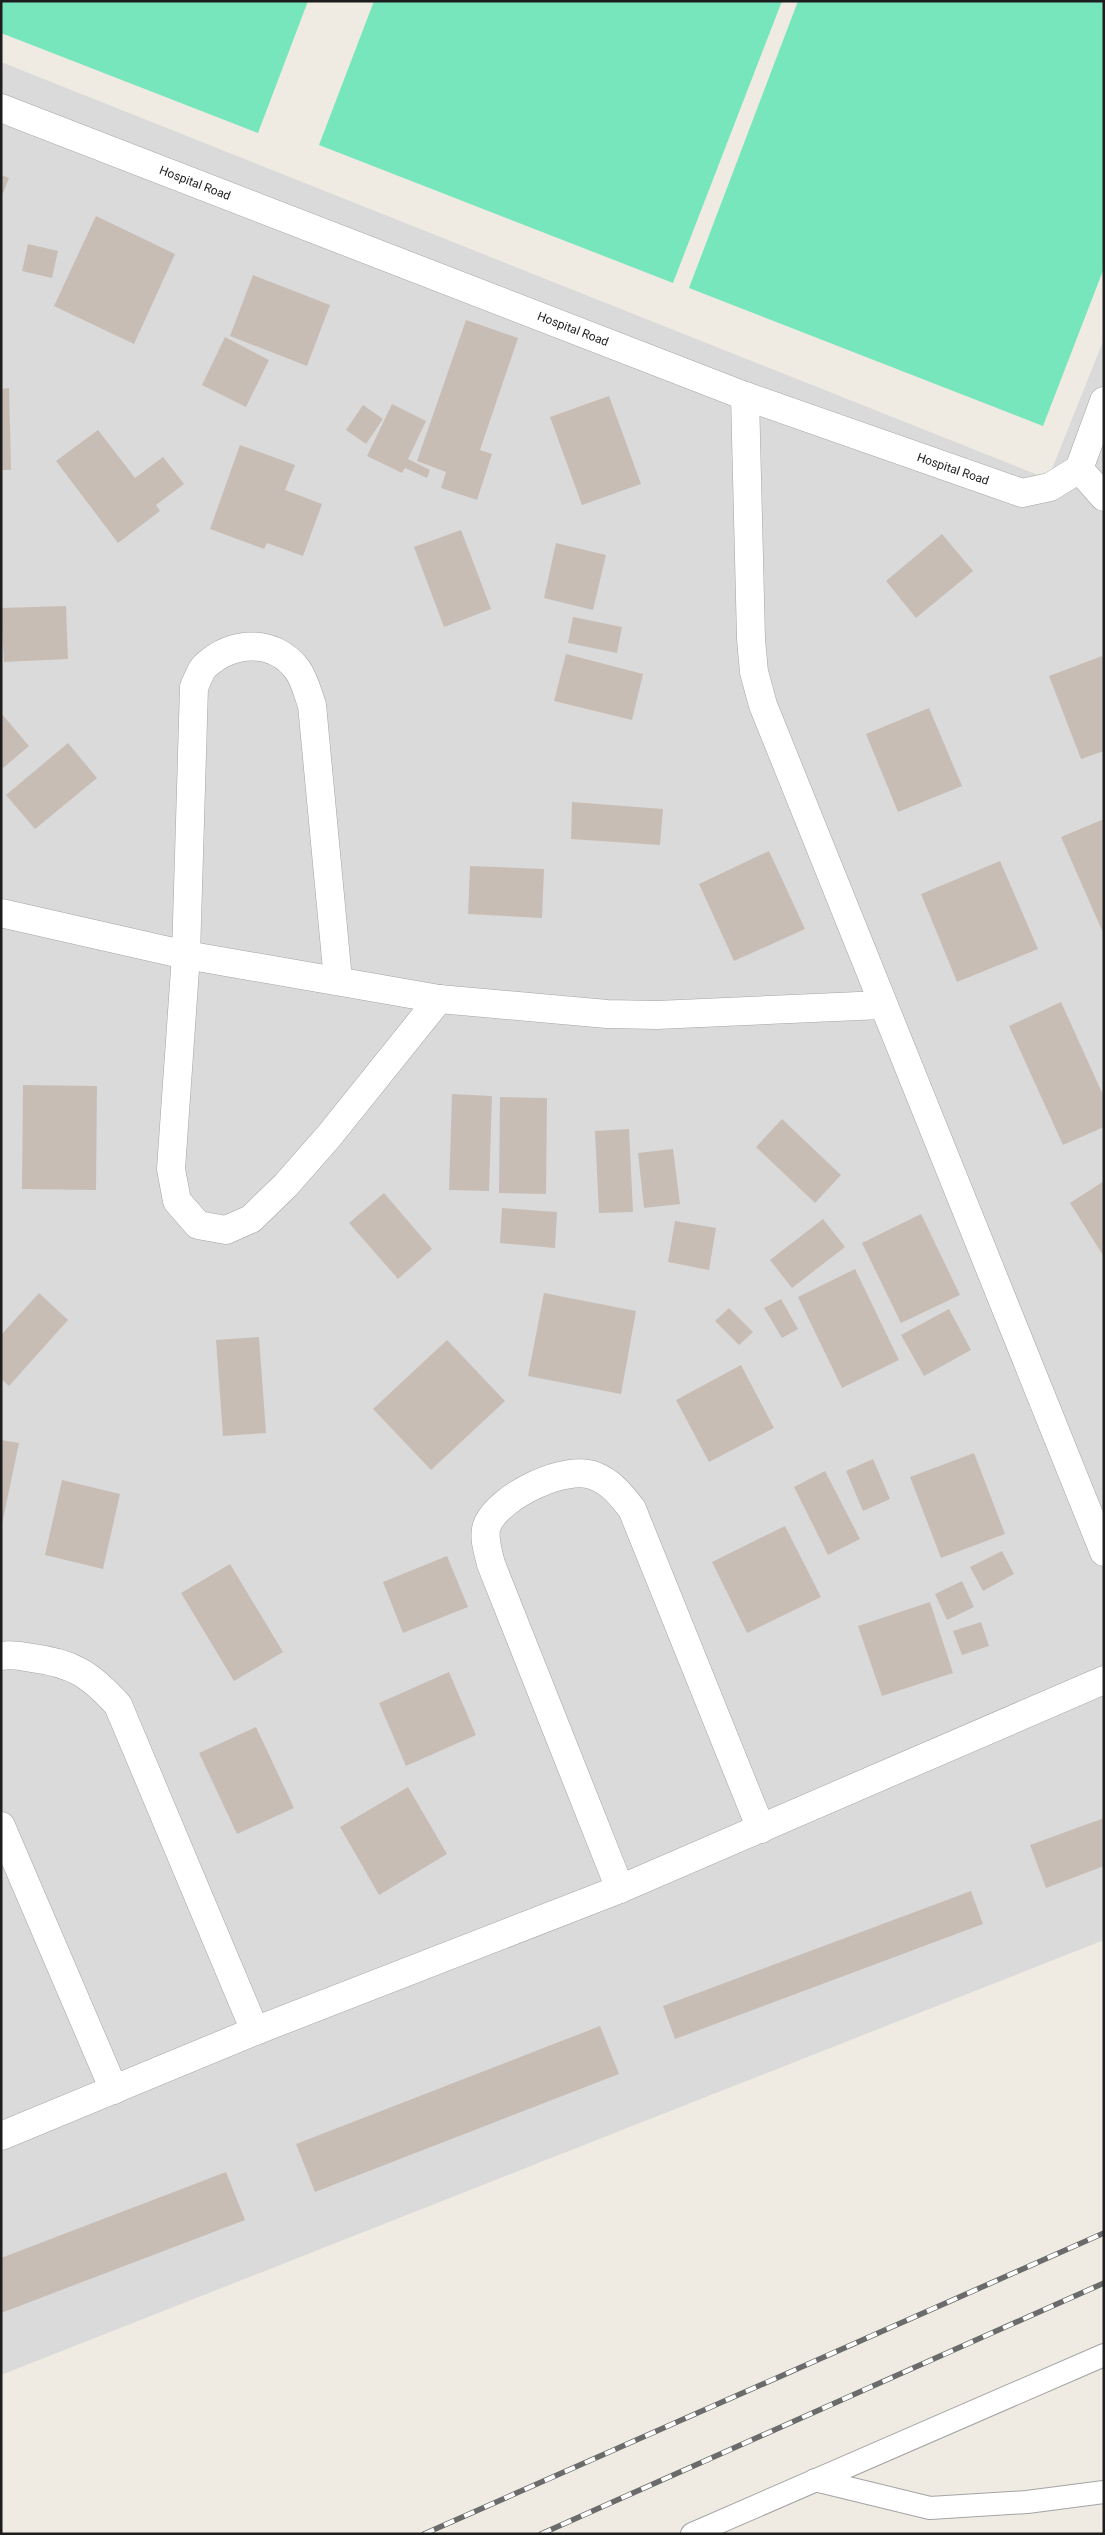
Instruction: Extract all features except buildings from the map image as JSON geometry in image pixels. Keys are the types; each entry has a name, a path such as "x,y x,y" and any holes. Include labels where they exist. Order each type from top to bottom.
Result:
{"street":[{"name":"Hospital Road","path":"1,108 745,396 1022,493 1050,487 1079,469"},
{"path":"745,396 754,672 763,705 882,1005 1104,1552"},
{"path":"1104,401 1079,469 1104,497"},
{"path":"338,980 312,705 298,670 278,651 252,645 227,651 204,667 194,687 186,955 170,1169 177,1201 198,1225 226,1230 251,1219 286,1185 329,1136 439,1000"},
{"path":"1,913 186,955 338,980 439,1000 607,1014 657,1015 882,1005"},
{"path":"620,1889 492,1564 486,1541 487,1524 498,1509 520,1493 544,1481 570,1473 594,1475 616,1488 632,1509 761,1830"},
{"path":"1,1656 54,1660 76,1668 100,1685 118,1705 255,2030"},
{"path":"1,2136 255,2030 620,1889 761,1830 1104,1680"},
{"path":"1,1826 114,2090"}],"lane":[{"path":"692,2534 1104,2355"},
{"path":"815,2480 930,2508 1027,2502 1104,2492"}],"shaded area":[{"path":"1,62 1048,479 1104,339 1104,1940 1,2375"}],"green space":[{"path":"1,1 308,1 258,133 1,33"},
{"path":"374,1 782,1 673,283 319,145"},
{"path":"798,1 1104,1 1104,268 1043,426 689,288"}],"railway":[{"path":"424,2534 1104,2233"},
{"path":"541,2534 1104,2283"}]}
